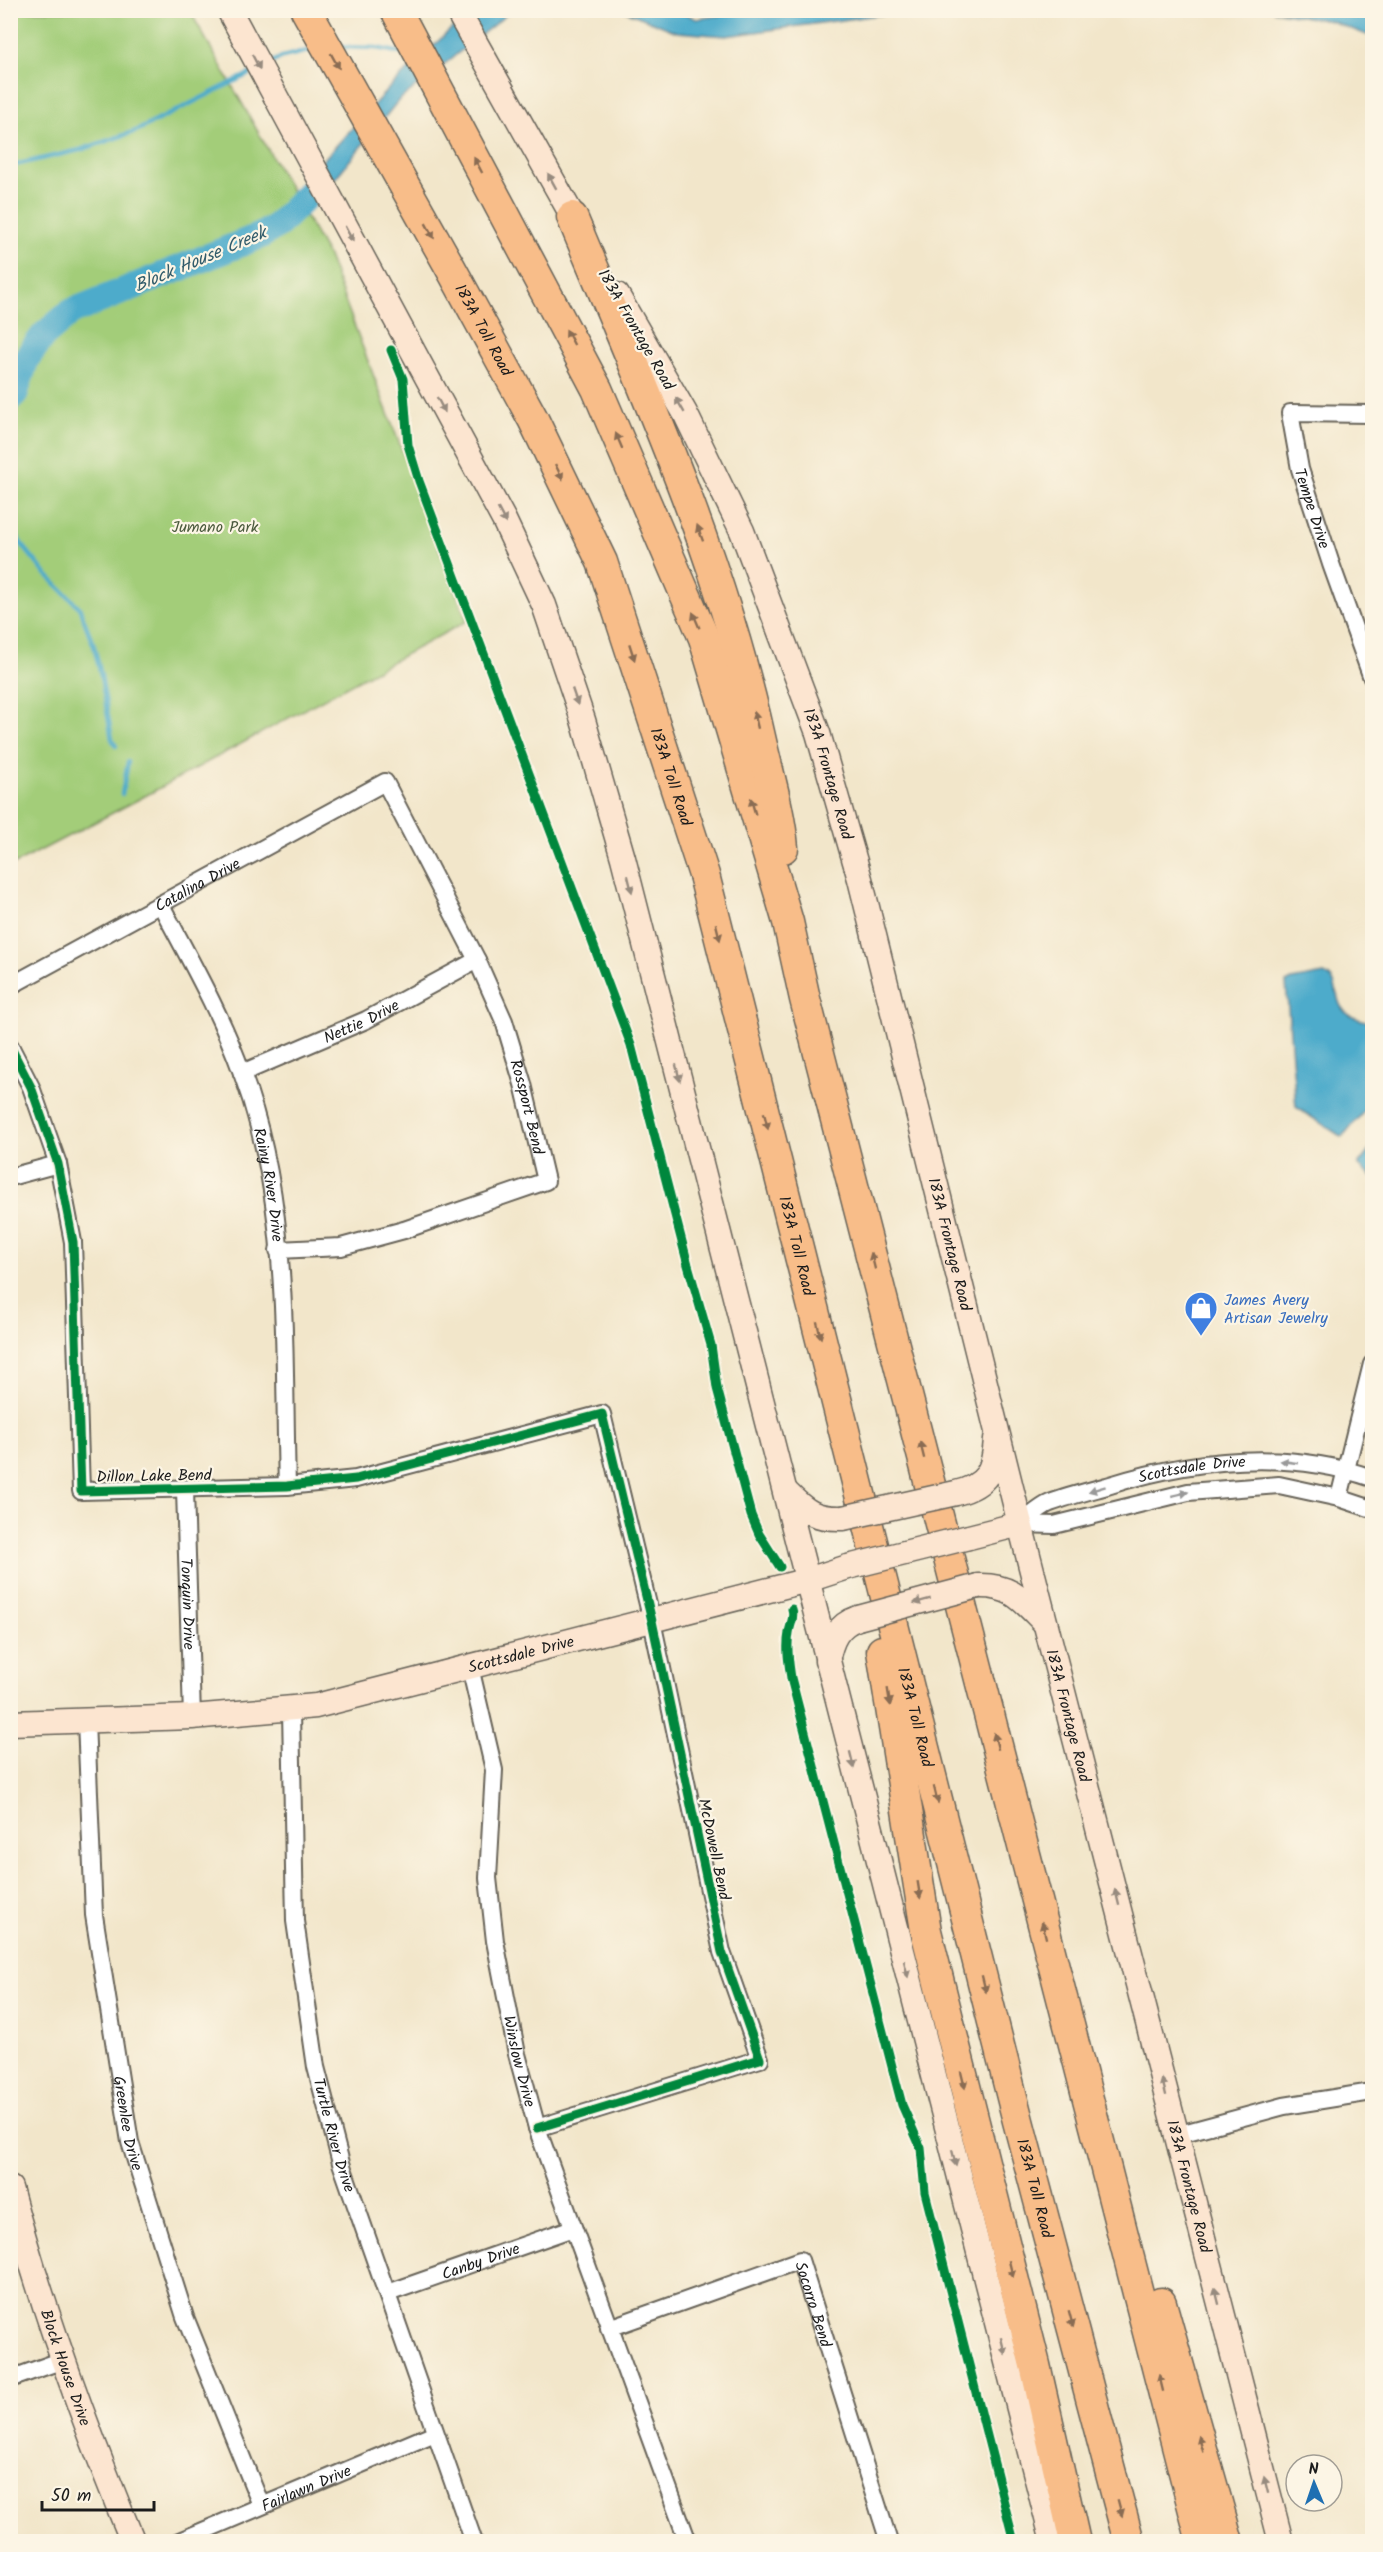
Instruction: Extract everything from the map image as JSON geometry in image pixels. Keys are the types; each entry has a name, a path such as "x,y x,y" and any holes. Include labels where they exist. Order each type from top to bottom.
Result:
{"highway":[{"name":"183A Toll Road","path":"306,10 533,419 602,562 704,875 1015,2109 1129,2541"},
{"path":"396,10 597,389 704,638 788,922 805,999 1202,2541"},
{"path":"572,217 677,470 711,564 755,713 782,834 788,922"},
{"path":"855,1473 926,1931 1035,2366 1075,2541"},
{"path":"1059,1987 1100,2090 1228,2541"}],"main road":[{"path":"229,10 504,520 544,606 583,720 629,880 786,1492 827,1663 1053,2541"},
{"name":"183A Frontage Road","path":"457,10 572,217 685,413 742,531 818,734 860,879 1020,1524 1281,2541"},
{"path":"786,1492 811,1514 824,1519 843,1518 972,1489 990,1472 995,1449 996,1426"},
{"name":"Scottsdale Drive","path":"10,1723 192,1717 291,1710 342,1700 1020,1524"},
{"path":"827,1663 830,1645 837,1631 848,1621 978,1586 995,1585 1011,1590 1046,1624"},
{"name":"Block House Drive","path":"10,2188 63,2360 98,2459 133,2541"}],"street":[{"name":"Tempe Drive","path":"1372,414 1290,413 1300,469 1372,678"},
{"name":"Catalina Drive","path":"10,986 385,782"},
{"name":"Rossport Bend","path":"278,1250 341,1247 404,1230 546,1181 523,1084 504,1022 477,960 385,782"},
{"name":"Rainy River Drive","path":"161,905 210,998 242,1073 268,1168 278,1250 287,1486"},
{"name":"Nettie Drive","path":"242,1073 366,1020 477,960"},
{"name":"Dillon Lake Bend","path":"10,1046 31,1087 58,1164 73,1242 81,1491 287,1486 356,1479 602,1414"},
{"path":"10,1177 58,1164"},
{"path":"1339,1498 1372,1364"},
{"name":"McDowell Bend","path":"537,2128 760,2059 722,1952 652,1620 602,1414"},
{"name":"Scottsdale Drive","path":"1020,1524 1048,1504 1142,1475 1208,1462 1274,1460 1347,1470 1372,1478"},
{"name":"Scottsdale Drive","path":"1020,1524 1054,1525 1188,1492 1278,1485 1339,1498 1372,1509"},
{"name":"Tonquin Drive","path":"185,1490 192,1717"},
{"name":"Winslow Drive","path":"470,1667 494,1770 488,1878 495,1941 517,2054 537,2128 688,2541"},
{"name":"Turtle River Drive","path":"291,1710 295,1921 316,2067 340,2163 388,2293 474,2541"},
{"name":"Greenlee Drive","path":"86,1721 94,1915 130,2142 184,2317 261,2505"},
{"path":"1176,2135 1284,2106 1372,2092"},
{"name":"Canby Drive","path":"388,2293 573,2228"},
{"name":"Socorro Bend","path":"609,2328 800,2260 889,2541"},
{"path":"10,2379 63,2360"},
{"name":"Fairlawn Drive","path":"177,2541 435,2433"}],"green space":[{"name":"Jumano Park","path":"11,11 190,11 328,256 467,621 11,866"}],"water":[{"path":"758,10 907,11 726,36 677,32 625,11 680,11 696,19"},
{"path":"470,11 511,11 398,101 320,197 289,227 278,209 389,88"},
{"path":"1273,11 1367,11 1372,14 1372,37 1331,21"},
{"path":"1324,974 1335,984 1340,1004 1345,1012 1372,1024 1372,1102 1342,1137 1296,1107 1286,983"},
{"path":"1372,1147 1372,1177 1358,1165"}],"waterway":[{"path":"341,47 376,48 407,54"},
{"path":"266,66 282,57 317,49"},
{"path":"10,166 80,150 136,131 253,72"},
{"name":"Block House Creek","path":"10,398 15,393 26,359 44,335 71,312 262,235 279,224 308,194"},
{"path":"10,521 20,542 44,572 79,607 94,646 112,739 116,746"},
{"path":"122,794 128,762"}],"cycle path":[{"path":"391,350 403,379 408,445 419,481 631,1045 711,1345 717,1388 751,1515 759,1534 780,1567"},
{"path":"10,1046 31,1087 58,1164 73,1242 81,1491 287,1486 356,1479 602,1414 652,1621 722,1952 760,2059 537,2128"},
{"path":"792,1609 793,1618 788,1644 791,1678 902,2105 921,2148 925,2192 1014,2542"}],"place":[{"name":"James Avery Artisan Jewelry","path":"1201,1337"}]}
